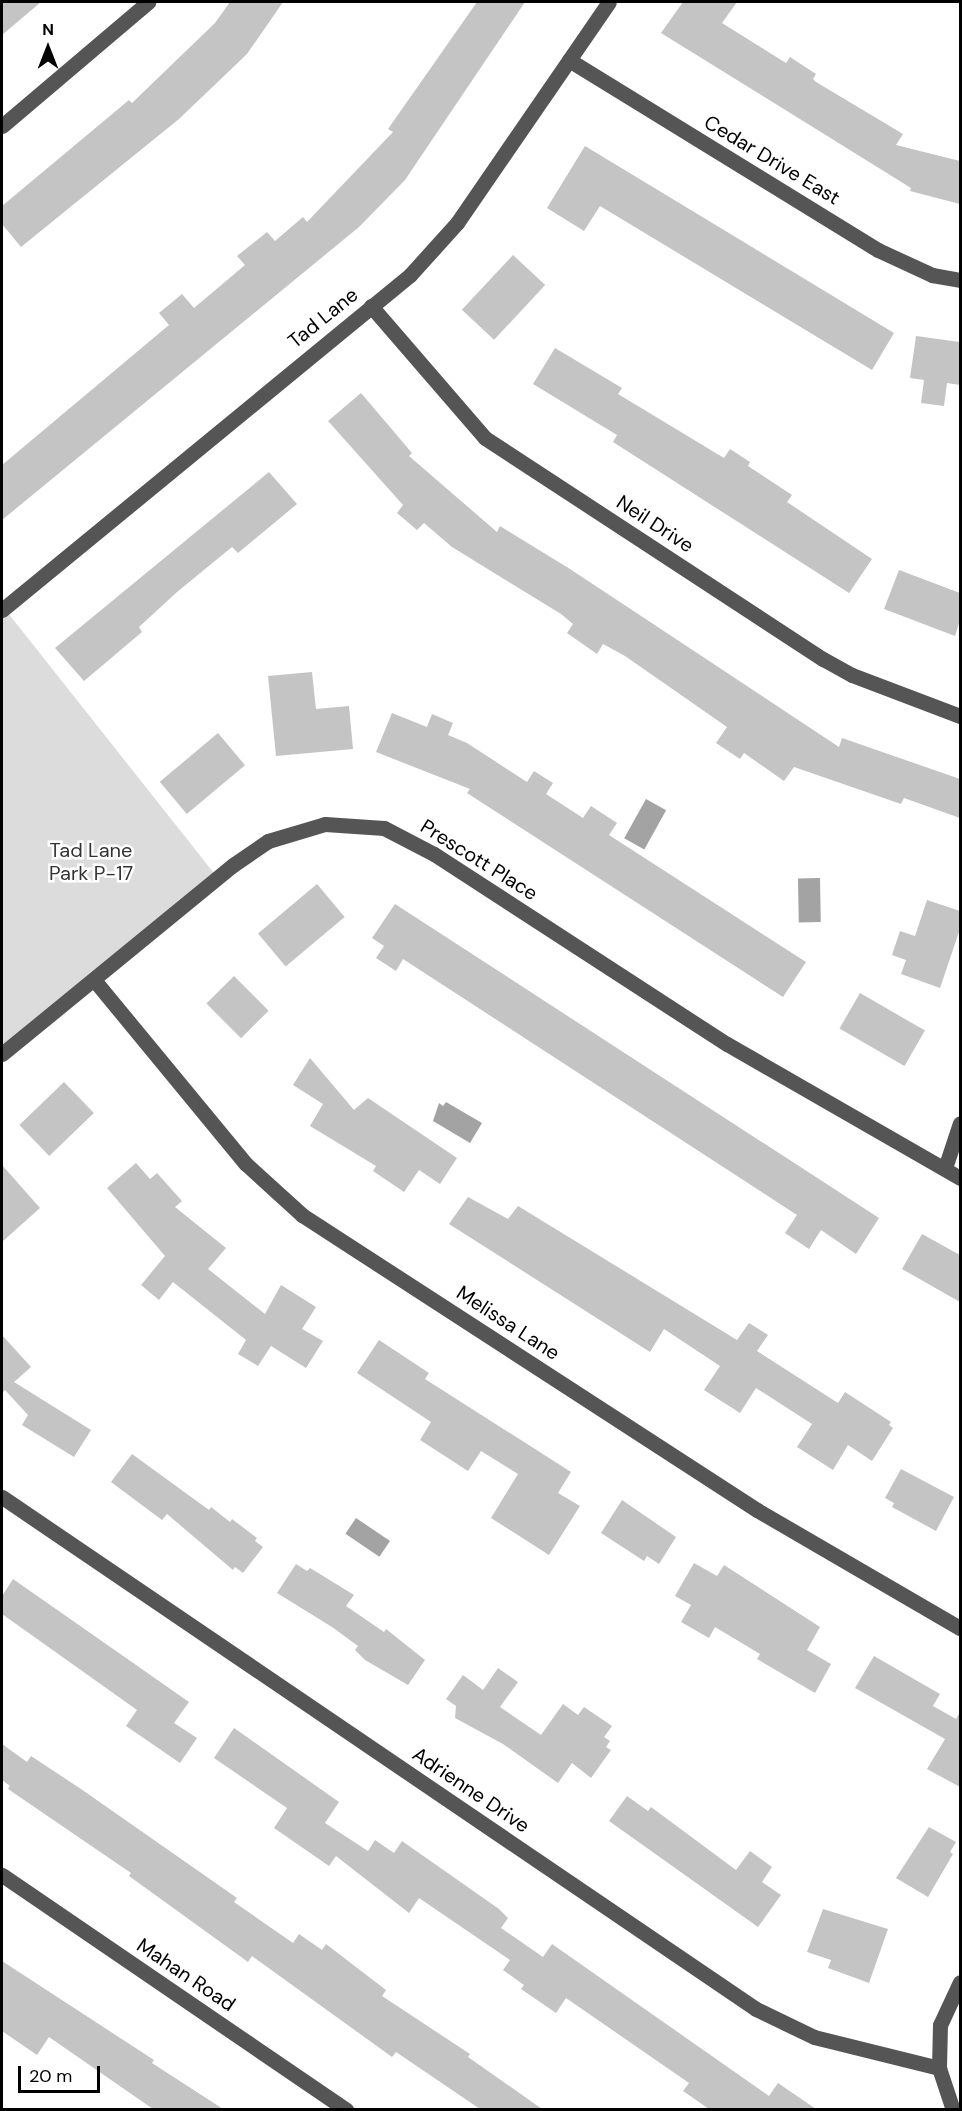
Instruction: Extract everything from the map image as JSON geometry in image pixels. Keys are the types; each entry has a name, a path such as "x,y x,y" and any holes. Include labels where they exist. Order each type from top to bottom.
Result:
{"street":[{"path":"2,126 148,2"},
{"name":"Tad Lane","path":"2,610 410,275 457,223 609,2"},
{"name":"Cedar Drive East","path":"569,60 878,250 932,275 960,280"},
{"name":"Neil Drive","path":"370,306 485,438 822,658 852,675 960,716"},
{"name":"Prescott Place","path":"2,1054 233,865 268,841 324,824 384,828 434,854 727,1044 960,1178"},
{"name":"Melissa Lane","path":"94,981 246,1164 302,1215 757,1510 960,1628"},
{"path":"945,1168 960,1123"},
{"name":"Adrienne Drive","path":"2,1497 756,2009 814,2037 939,2068"},
{"name":"Mahan Road","path":"2,1875 347,2109"},
{"path":"953,2109 939,2068 940,2025 960,1982"}],"green space":[{"name":"Tad Lane Park P-17","path":"4,608 217,877 2,1053 2,610"}],"shaded area":[{"path":"646,799 666,810 644,850 624,838"},
{"path":"798,878 820,878 821,922 799,922"},
{"path":"446,1102 482,1123 470,1143 433,1121 439,1103 443,1106"},
{"path":"356,1518 390,1541 379,1557 345,1534"}],"building":[{"path":"2,2 41,2 2,35"},
{"path":"230,2 283,2 247,54 179,119 21,247 2,224 2,206 129,100 132,103 215,23"},
{"path":"477,2 525,2 405,180 359,227 2,520 2,465 169,325 159,313 182,294 194,308 245,265 237,256 267,232 275,241 303,217 307,222 393,132 388,129"},
{"path":"683,2 737,2 722,23 786,63 790,57 816,74 813,79 816,82 903,134 896,145 960,161 960,204 910,191 911,188 661,33"},
{"path":"585,146 894,333 872,370 600,206 584,231 547,208"},
{"path":"513,255 545,285 494,340 462,310"},
{"path":"916,336 960,342 960,385 947,383 944,406 921,403 924,380 910,378"},
{"path":"555,348 622,388 618,394 724,458 730,449 750,462 748,466 792,495 787,502 872,559 849,593 613,442 617,435 533,384"},
{"path":"361,393 412,453 409,456 497,532 500,526 570,569 839,747 842,738 960,779 960,818 904,798 901,804 794,767 784,781 744,753 740,759 716,743 727,727 625,656 603,644 597,654 567,633 573,624 561,614 452,547 424,523 417,530 397,513 403,505 328,421"},
{"path":"269,472 297,504 238,553 232,547 177,592 139,627 142,632 84,681 55,648"},
{"path":"899,570 960,593 960,620 955,636 884,609"},
{"path":"312,672 316,709 349,706 353,749 276,756 268,676"},
{"path":"392,713 427,727 432,714 453,723 448,735 467,743 527,782 534,771 553,783 546,794 583,818 591,806 617,823 609,835 806,962 783,997 467,793 470,789 376,752"},
{"path":"218,733 245,765 187,814 160,782"},
{"path":"317,884 345,917 286,966 258,933"},
{"path":"927,900 960,911 960,929 940,988 901,974 906,960 892,955 900,931 915,936"},
{"path":"395,904 879,1218 856,1254 821,1230 809,1249 785,1233 797,1215 403,959 396,971 376,958 384,946 372,938"},
{"path":"234,976 269,1011 241,1038 206,1004"},
{"path":"860,993 925,1030 904,1066 840,1029"},
{"path":"310,1058 354,1110 368,1098 457,1158 440,1184 419,1170 404,1192 373,1171 376,1166 310,1126 323,1104 293,1085"},
{"path":"64,1082 94,1113 49,1156 19,1125"},
{"path":"136,1163 150,1179 157,1173 182,1201 175,1207 226,1248 208,1269 265,1314 281,1285 316,1307 302,1329 323,1341 306,1368 271,1346 258,1366 238,1354 246,1340 173,1282 159,1300 141,1285 165,1256 107,1188"},
{"path":"2,1165 40,1208 2,1242"},
{"path":"468,1197 508,1219 518,1206 737,1340 749,1323 768,1335 757,1351 838,1403 845,1392 891,1422 889,1425 893,1428 872,1461 848,1445 833,1470 797,1447 812,1424 756,1388 740,1413 704,1390 720,1366 664,1329 650,1352 449,1224"},
{"path":"922,1234 960,1255 960,1302 902,1269"},
{"path":"2,1335 31,1367 14,1382 91,1430 74,1457 22,1425 28,1415 5,1390 2,1393"},
{"path":"379,1340 429,1373 425,1379 571,1472 558,1493 580,1506 549,1555 491,1518 518,1474 481,1451 468,1471 420,1440 431,1422 357,1373"},
{"path":"132,1454 209,1510 211,1507 230,1522 232,1519 257,1538 255,1541 263,1547 243,1573 235,1567 233,1570 167,1514 162,1520 111,1482"},
{"path":"901,1469 954,1497 936,1531 892,1507 894,1503 885,1498"},
{"path":"622,1500 676,1537 659,1564 647,1556 644,1561 601,1533"},
{"path":"694,1563 717,1576 724,1565 820,1627 807,1650 831,1664 815,1693 757,1659 760,1654 715,1627 709,1638 681,1622 691,1605 675,1596"},
{"path":"296,1564 307,1571 310,1568 354,1595 346,1606 384,1632 386,1629 425,1660 408,1685 365,1660 355,1650 358,1646 277,1593"},
{"path":"13,1579 189,1702 174,1723 197,1738 180,1763 126,1726 137,1710 2,1614 2,1596"},
{"path":"874,1656 940,1694 933,1706 956,1719 960,1712 960,1787 927,1769 945,1739 855,1688"},
{"path":"498,1668 518,1682 500,1707 541,1735 563,1704 578,1715 584,1707 612,1726 604,1737 610,1741 606,1747 611,1750 591,1778 572,1763 558,1783 503,1744 455,1718 456,1706 446,1699 463,1675 483,1690"},
{"path":"234,1728 339,1802 325,1823 368,1851 375,1840 394,1853 402,1841 499,1909 508,1918 501,1928 543,1957 552,1944 769,2096 778,2083 816,2109 709,2109 683,2091 689,2083 566,1998 556,2013 521,1989 524,1985 503,1970 510,1960 419,1898 409,1913 336,1856 329,1866 274,1828 287,1808 214,1758"},
{"path":"2,1744 27,1762 31,1756 81,1789 237,1898 234,1902 293,1943 299,1934 322,1950 326,1944 386,1990 382,1996 470,2054 468,2057 542,2109 480,2109 396,2052 392,2057 252,1956 248,1962 129,1876 131,1873 8,1789 10,1786 2,1780"},
{"path":"627,1796 648,1811 651,1807 736,1870 750,1851 772,1867 762,1882 781,1895 758,1927 609,1821"},
{"path":"929,1827 956,1842 950,1852 953,1854 928,1897 896,1878"},
{"path":"823,1909 888,1929 869,1983 828,1968 831,1960 807,1952"},
{"path":"2,1961 154,2060 152,2063 223,2109 153,2109 49,2037 37,2055 2,2031"}]}
